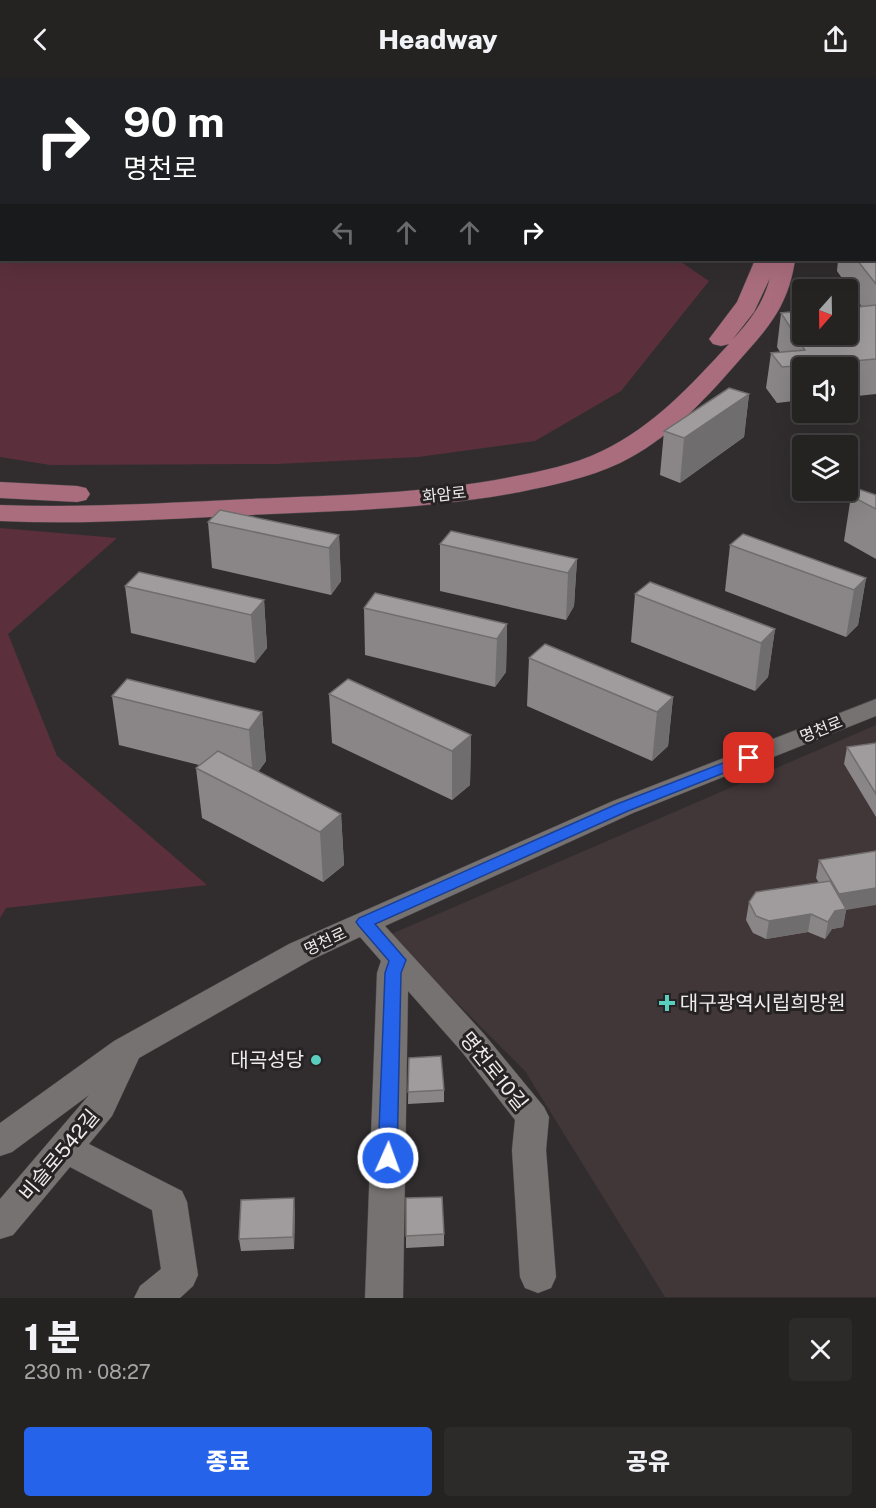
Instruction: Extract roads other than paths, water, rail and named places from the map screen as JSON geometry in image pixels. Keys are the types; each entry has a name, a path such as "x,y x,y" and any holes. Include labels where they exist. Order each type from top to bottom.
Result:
{"main road":[{"name":"화암로","path":"0,490 98,495 442,480 498,472 551,460 581,451 606,439 659,405 740,318 756,289 765,261"},
{"name":"화암로","path":"0,513 145,512 341,503 503,487 587,466 618,454 662,428 699,393 767,316 781,285 784,261"}],"street":[{"name":"명천로","path":"0,1142 126,1050 243,983 364,922 623,807 876,708"},
{"name":"명천로10길","path":"364,922 473,1043 532,1117 529,1150 538,1277"},
{"path":"384,1298 393,973 397,960"},
{"name":"비슬로542길","path":"0,1224 100,1107 126,1050"},
{"path":"65,1148 169,1202 180,1275 153,1298"}],"place":[{"name":"대구광역시립희망원","path":"667,1003"},
{"name":"대곡성당","path":"316,1060"}]}
